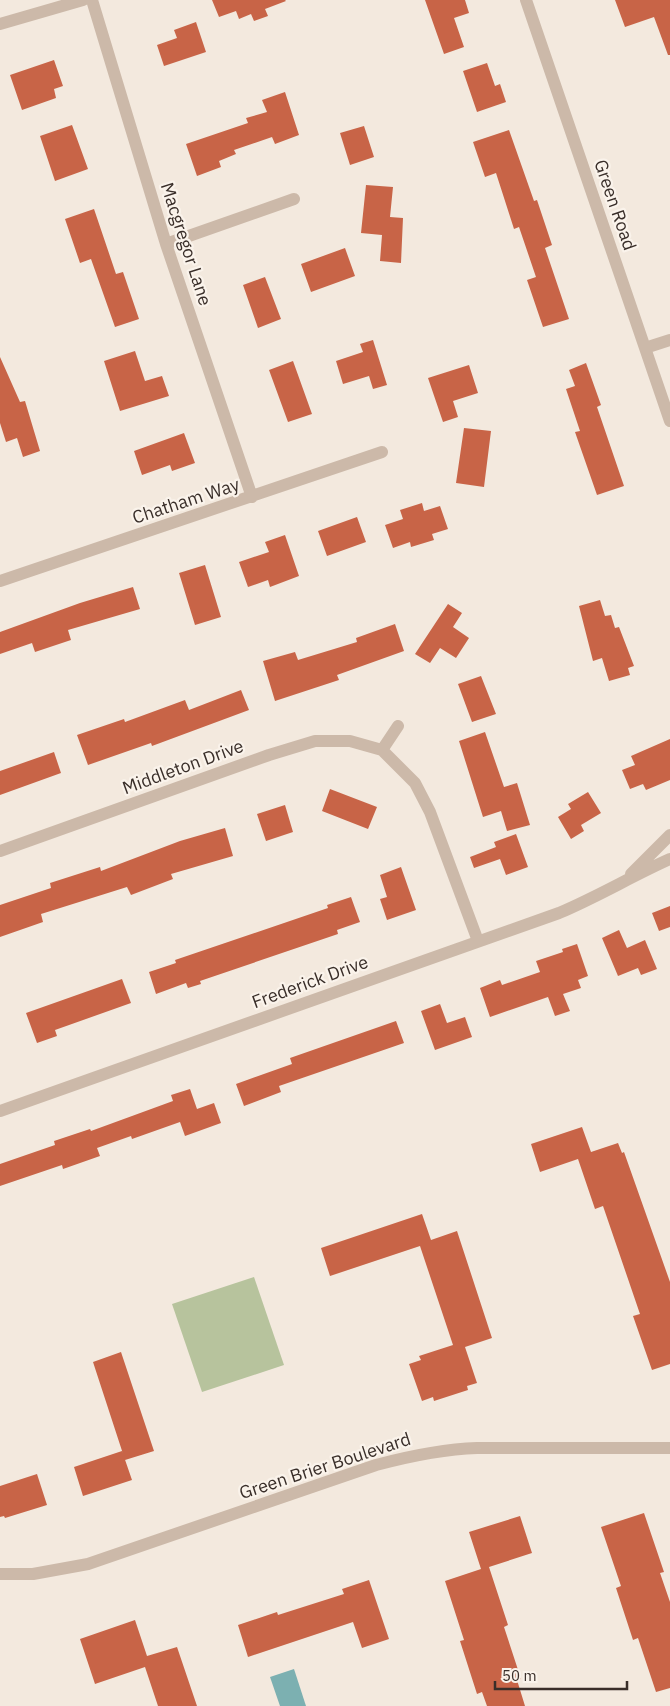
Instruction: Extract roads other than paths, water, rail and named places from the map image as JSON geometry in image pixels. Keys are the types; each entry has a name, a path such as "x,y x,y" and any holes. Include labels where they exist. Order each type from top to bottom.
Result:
{"street":[{"path":"0,24 82,0"},
{"name":"Macgregor Lane","path":"92,0 166,244 252,497"},
{"name":"Green Road","path":"526,0 670,421"},
{"path":"166,244 294,200"},
{"path":"645,348 670,340"},
{"name":"Chatham Way","path":"0,581 382,452"},
{"path":"398,726 382,750 415,783 430,812 478,940"},
{"name":"Middleton Drive","path":"0,851 269,754 315,741 350,742 382,750"},
{"name":"Frederick Drive","path":"628,878 670,835"},
{"name":"Frederick Drive","path":"0,1111 478,940 560,913 592,899 628,878 670,858"},
{"name":"Green Brier Boulevard","path":"0,1574 33,1574 88,1564 367,1468 417,1454 451,1449 476,1448 670,1448"}],"water":[{"path":"294,1669 306,1706 280,1706 270,1677"}]}
